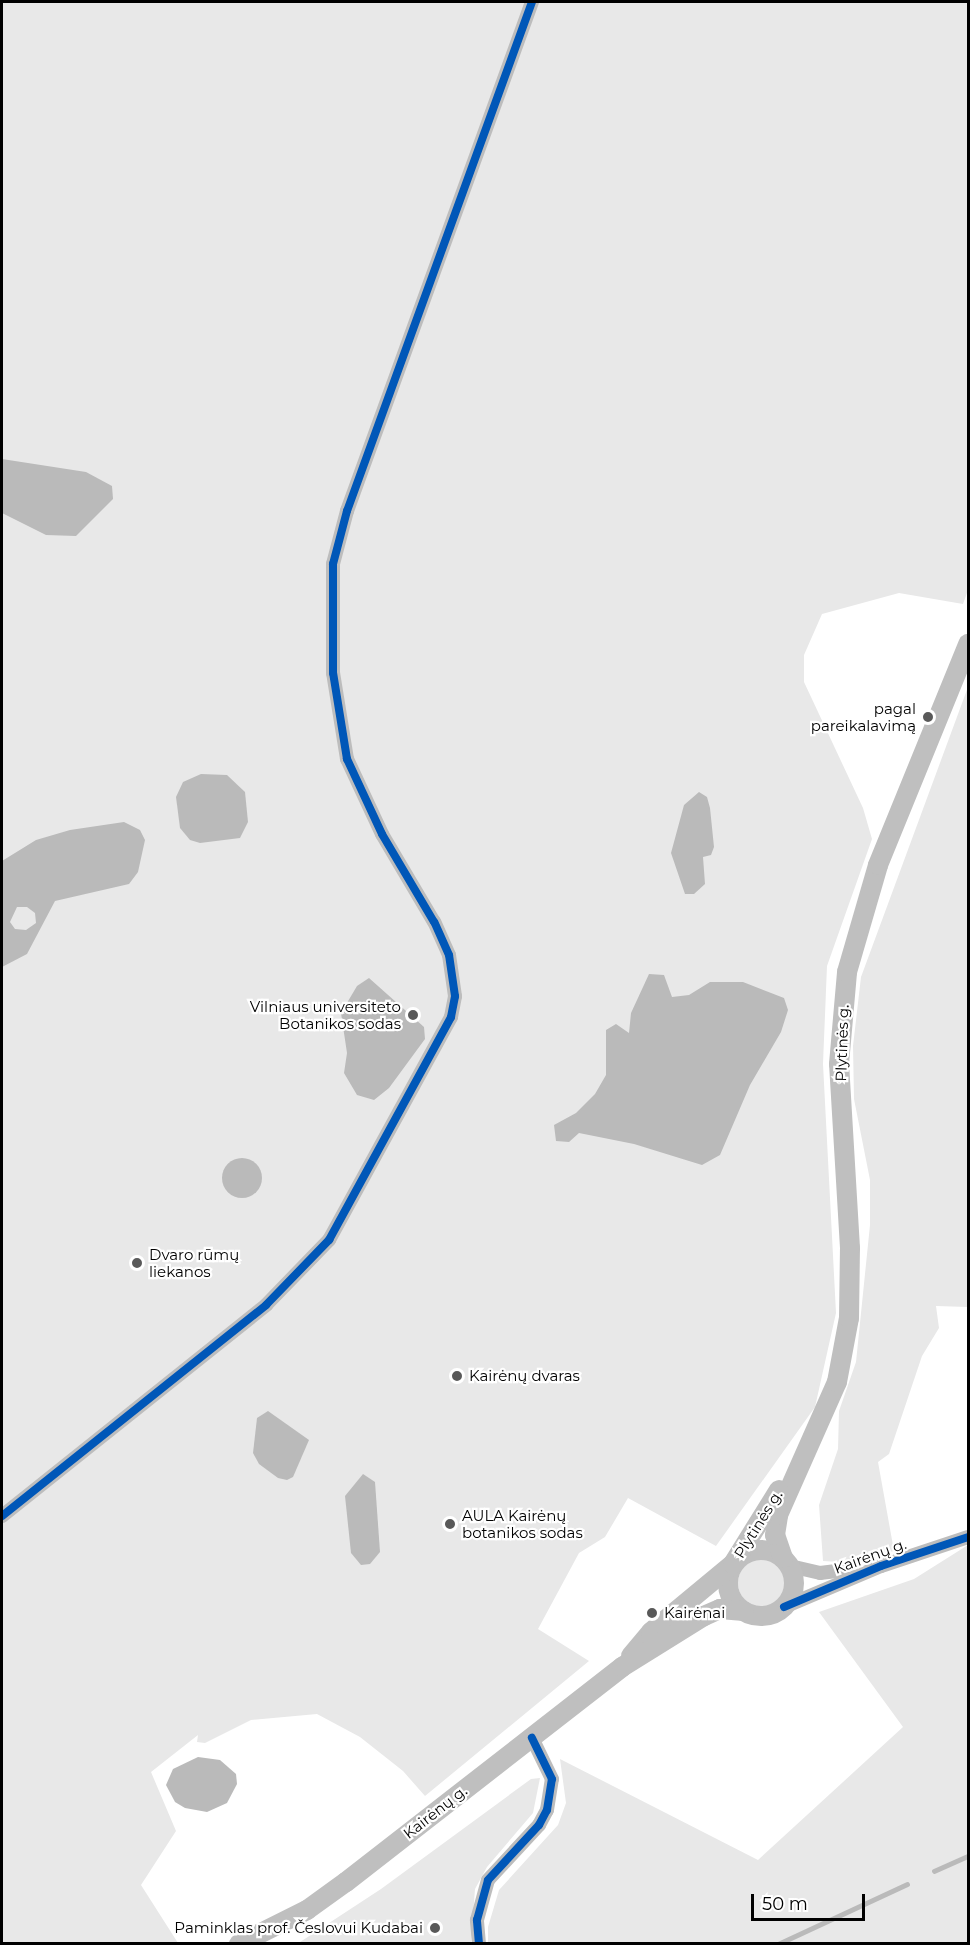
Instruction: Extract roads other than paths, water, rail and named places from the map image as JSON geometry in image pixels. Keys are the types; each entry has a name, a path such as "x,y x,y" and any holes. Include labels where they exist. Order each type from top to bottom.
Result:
{"main road":[{"name":"Plytinės g.","path":"786,1562 775,1535 778,1515 837,1382 849,1318 850,1248 839,1064 847,972 878,864 969,644"},
{"name":"Plytinės g.","path":"734,1564 803,1455"},
{"path":"762,1550 786,1562 794,1588 784,1607 764,1616 744,1611 730,1595 728,1584 734,1564 741,1556 762,1550"},
{"name":"Kairėnų g.","path":"622,1666 651,1632 734,1564"},
{"name":"Kairėnų g.","path":"239,1944 307,1910 532,1738 622,1666 704,1616 720,1609 744,1611"}],"street":[{"path":"2,1516 266,1305 329,1240 451,1017 455,996 449,954 434,922 382,834 346,759 333,673 333,564 347,511 532,2"},
{"name":"Kairėnų g.","path":"784,1607 881,1566 969,1537"},
{"name":"Kairėnų g.","path":"786,1562 820,1573 881,1566"},
{"path":"479,1944 478,1914 488,1880 539,1825 548,1809 552,1779 532,1738"}],"waterway":[{"path":"934,1871 968,1856"},
{"path":"778,1944 907,1884"}],"place":[{"name":"pagal pareikalavimą","path":"928,717"},
{"name":"Vilniaus universiteto Botanikos sodas","path":"413,1015"},
{"name":"Dvaro rūmų liekanos","path":"137,1263"},
{"name":"Kairėnų dvaras","path":"457,1376"},
{"name":"AULA Kairėnų botanikos sodas","path":"450,1524"},
{"name":"Kairėnai","path":"652,1613"},
{"name":"Paminklas prof. Česlovui Kudabai","path":"435,1928"}]}
